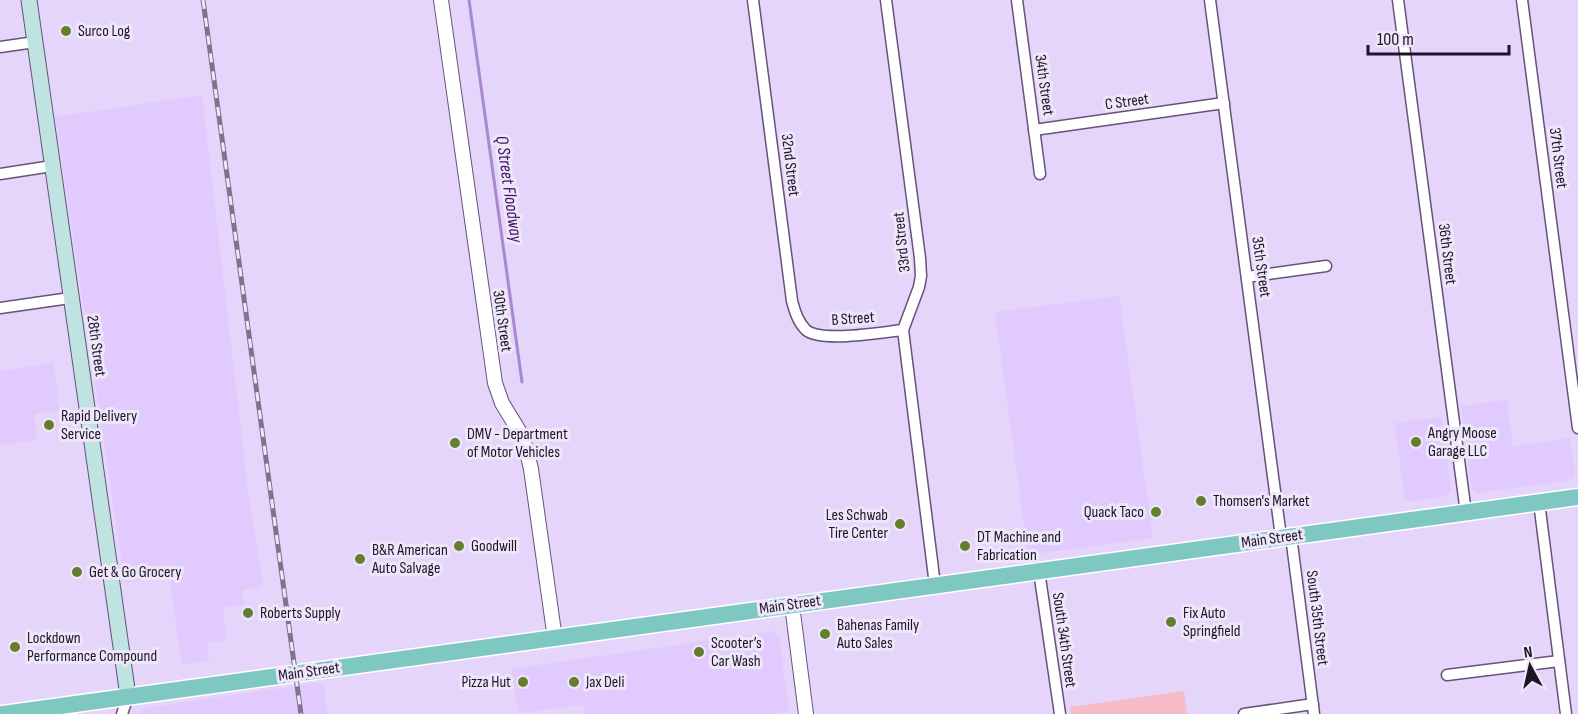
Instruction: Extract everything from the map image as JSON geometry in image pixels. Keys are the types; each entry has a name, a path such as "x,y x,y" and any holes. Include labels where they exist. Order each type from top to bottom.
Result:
{"main road":[{"name":"28th Street","path":"29,0 128,696"},
{"name":"Main Street","path":"3,714 1578,497"},
{"path":"70,705 87,714"}],"street":[{"name":"30th Street","path":"441,0 495,383 502,403 519,431 531,469 555,639"},
{"name":"32nd Street","path":"753,0 792,301 796,317 806,330"},
{"name":"33rd Street","path":"886,0 920,258 919,287 903,330 935,585"},
{"name":"34th Street","path":"1017,0 1040,174"},
{"name":"35th Street","path":"1210,0 1247,278 1286,537"},
{"name":"36th Street","path":"1398,0 1466,513"},
{"name":"37th Street","path":"1522,0 1578,428"},
{"path":"0,47 35,42"},
{"name":"C Street","path":"1034,130 1224,103"},
{"path":"0,174 52,166"},
{"path":"1247,278 1326,267"},
{"path":"0,308 70,298"},
{"name":"B Street","path":"806,330 819,336 903,330"},
{"path":"1539,502 1566,714"},
{"name":"South 35th Street","path":"1244,714 1314,709 1286,537"},
{"name":"South 34th Street","path":"1039,571 1060,714"},
{"path":"792,605 806,714"},
{"path":"1447,675 1559,661"},
{"path":"122,714 128,696"}],"shaded area":[{"path":"202,95 248,491 263,587 242,590 244,605 223,607 226,640 207,643 209,661 184,664 181,661 170,578 125,582 55,117"},
{"path":"1119,296 1153,538 1028,555 995,312"},
{"name":"Rapid Delivery Service","path":"53,363 60,410 34,414 37,440 0,445 0,371"},
{"path":"1507,400 1513,446 1570,438 1575,475 1571,480 1477,493 1472,489 1461,406"},
{"path":"1442,417 1451,491 1447,496 1405,502 1395,423"},
{"path":"772,631 779,638 789,712 776,714 585,714 583,705 519,713 511,669"},
{"path":"324,682 327,714 138,714 144,708"},
{"path":"1184,691 1187,714 1071,714 1070,707"}],"waterway":[{"name":"Q Street Floodway","path":"469,0 522,382"}],"railway":[{"path":"203,0 301,714"}],"place":[{"name":"Surco Log","path":"66,31"},
{"name":"Rapid Delivery Service","path":"49,425"},
{"name":"Angry Moose Garage LLC","path":"1416,442"},
{"name":"DMV - Department of Motor Vehicles","path":"455,443"},
{"name":"Thomsen's Market","path":"1201,501"},
{"name":"Quack Taco","path":"1156,512"},
{"name":"Les Schwab Tire Center","path":"900,524"},
{"name":"Goodwill","path":"459,546"},
{"name":"DT Machine and Fabrication","path":"965,546"},
{"name":"B&R American Auto Salvage","path":"360,559"},
{"name":"Get & Go Grocery","path":"77,572"},
{"name":"Roberts Supply","path":"248,613"},
{"name":"Fix Auto Springfield","path":"1171,622"},
{"name":"Bahenas Family Auto Sales","path":"825,634"},
{"name":"Lockdown Performance Compound","path":"15,647"},
{"name":"Scooter’s Car Wash","path":"699,652"},
{"name":"Pizza Hut","path":"523,682"},
{"name":"Jax Deli","path":"574,682"}]}
